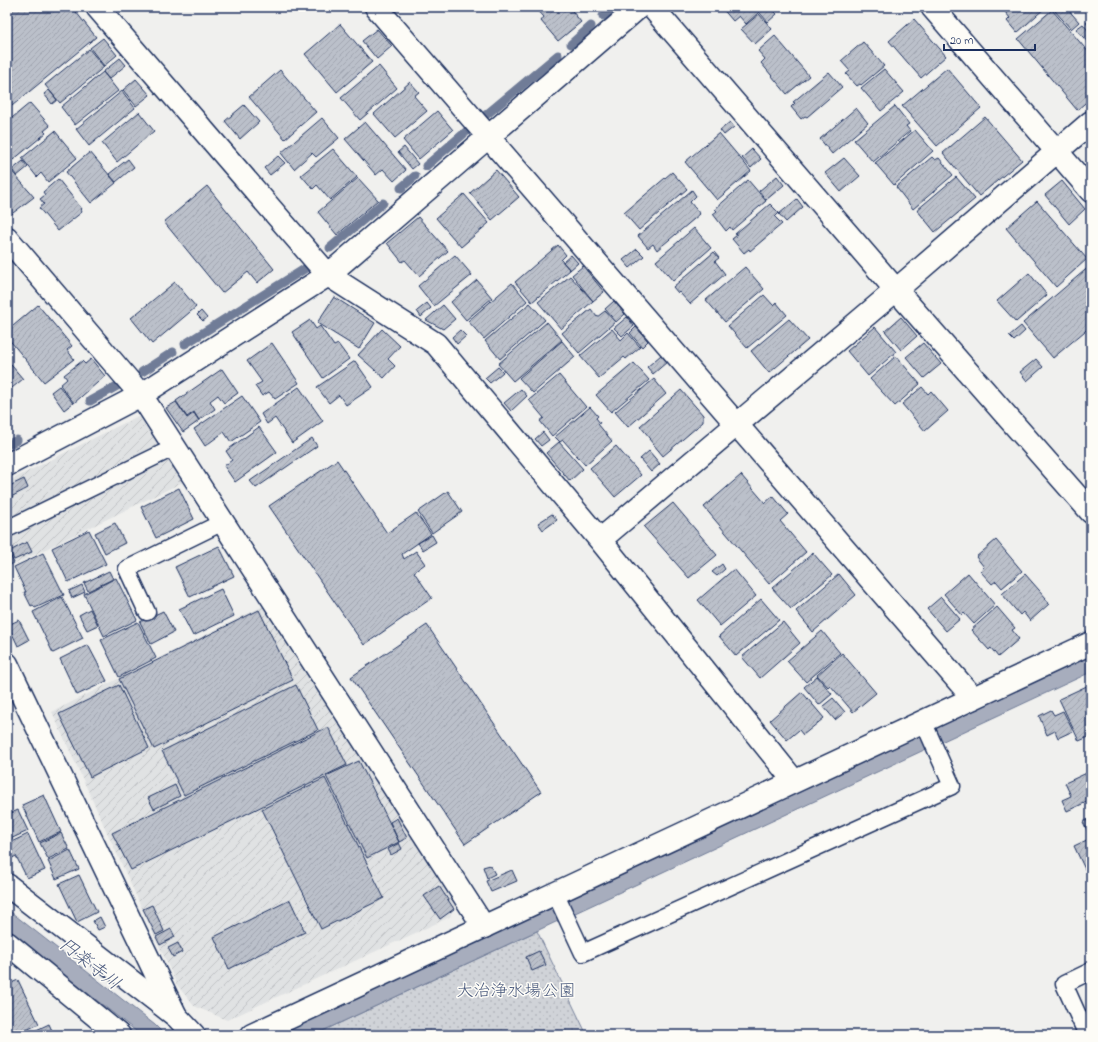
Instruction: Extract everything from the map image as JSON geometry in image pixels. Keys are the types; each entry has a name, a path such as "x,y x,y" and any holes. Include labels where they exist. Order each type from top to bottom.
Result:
{"street":[{"path":"97,7 328,274 436,344 600,540 794,781"},
{"path":"376,7 973,698"},
{"path":"7,465 141,395 328,274 639,7"},
{"path":"652,7 896,290 1091,512"},
{"path":"932,7 1091,191"},
{"path":"600,540 896,290 1091,122"},
{"path":"7,238 141,395 484,927"},
{"path":"252,1035 484,927 557,898 794,781 925,726 973,698 1091,643"},
{"path":"7,664 176,1016"},
{"path":"7,885 176,1016 194,1035"},
{"path":"7,943 16,961 119,1035"}],"lane":[{"path":"11,527 175,447"},
{"path":"147,612 127,569 223,522"},
{"path":"557,898 583,953 952,786 925,726"},
{"path":"1087,1035 1064,984 1091,971"}],"shaded area":[{"path":"140,415 183,482 7,568 7,482"},
{"path":"263,606 456,902 450,917 227,1020 194,1006 177,985 52,712"}],"green space":[{"name":"大治浄水場公園","path":"537,931 587,1035 314,1035"}],"water":[{"path":"1091,656 1091,672 314,1035 295,1035 292,1029"},
{"path":"7,909 155,1025 165,1035 141,1035 7,930"}],"building":[{"path":"14,7 72,7 96,37 7,110 7,13"},
{"path":"535,7 569,7 581,22 558,41 541,21 544,17"},
{"path":"721,7 770,7 777,14 768,22 759,12 746,24 739,16 733,21"},
{"path":"1001,7 1046,7 1017,33 1007,21 1010,18"},
{"path":"1058,7 1066,7 1079,22 1071,29 1054,10"},
{"path":"1052,10 1091,55 1091,98 1077,110 1018,39"},
{"path":"759,14 772,29 755,44 741,29"},
{"path":"1091,18 1091,29 1086,23"},
{"path":"914,19 946,56 921,78 889,41"},
{"path":"340,24 372,62 337,92 305,54"},
{"path":"1083,24 1091,34 1090,45 1076,29"},
{"path":"377,29 392,46 377,59 362,41"},
{"path":"775,36 809,76 787,94 761,63 765,59 758,51"},
{"path":"103,38 117,55 104,66 90,48"},
{"path":"863,42 884,66 861,85 860,84 857,86 846,74 850,71 841,61"},
{"path":"89,49 104,67 60,103 45,85"},
{"path":"120,58 126,65 109,79 103,72"},
{"path":"379,66 397,88 360,120 341,98"},
{"path":"947,68 981,108 937,146 902,106"},
{"path":"884,69 904,92 881,111 861,88"},
{"path":"280,70 316,112 285,139 249,97"},
{"path":"103,72 118,91 75,125 61,107"},
{"path":"829,72 842,87 807,117 805,116 801,119 791,107 795,103 793,102"},
{"path":"136,79 150,95 136,106 123,90"},
{"path":"410,82 419,92 414,96 427,111 395,138 374,114"},
{"path":"49,90 57,100 52,104 44,94"},
{"path":"122,91 135,108 89,146 76,129"},
{"path":"30,103 50,126 44,131 46,133 13,160 7,152 7,122"},
{"path":"244,105 259,122 240,139 225,121"},
{"path":"895,106 909,124 906,126 910,131 873,162 854,140"},
{"path":"856,108 868,123 832,154 820,139"},
{"path":"437,111 453,130 419,159 403,140"},
{"path":"139,112 154,131 117,162 102,143"},
{"path":"985,117 1022,160 979,196 943,153"},
{"path":"322,118 339,138 316,157 312,153 294,169 281,153"},
{"path":"365,122 406,170 394,181 383,169 376,175 345,139"},
{"path":"730,122 734,127 724,135 720,130"},
{"path":"915,130 933,151 894,185 875,163"},
{"path":"55,131 77,158 48,182 41,173 37,177 22,158"},
{"path":"719,133 751,171 717,200 685,162"},
{"path":"404,147 418,164 412,169 398,152"},
{"path":"333,149 357,177 330,200 317,185 313,189 301,175"},
{"path":"752,149 761,159 751,168 742,158"},
{"path":"90,152 116,183 91,203 66,172"},
{"path":"278,156 285,163 270,175 264,168"},
{"path":"932,157 935,160 939,158 953,175 913,209 896,187"},
{"path":"844,158 860,176 841,192 825,173"},
{"path":"128,159 134,167 116,182 109,174"},
{"path":"23,161 28,167 17,176 12,170"},
{"path":"10,169 34,197 9,216 7,214 7,172"},
{"path":"496,170 519,197 492,220 470,193"},
{"path":"672,172 687,189 639,230 624,213"},
{"path":"777,176 784,185 766,200 759,191"},
{"path":"956,177 975,199 935,232 917,210"},
{"path":"358,178 378,200 337,235 318,212"},
{"path":"58,179 82,209 82,212 58,231 39,208 44,204 40,199 45,195 43,192"},
{"path":"748,180 766,201 732,230 730,227 726,231 713,214 717,211 715,209"},
{"path":"1062,181 1085,209 1069,224 1045,195"},
{"path":"207,186 274,269 257,283 248,272 222,293 164,222"},
{"path":"692,190 696,196 690,202 700,214 657,250 653,244 648,248 638,236"},
{"path":"464,194 489,223 461,247 436,218"},
{"path":"797,199 803,207 786,222 779,214"},
{"path":"1037,201 1087,259 1056,287 1006,228"},
{"path":"770,204 779,213 775,217 782,224 750,251 749,249 744,253 732,239 737,235 735,234"},
{"path":"418,217 448,251 419,276 405,260 402,262 387,243"},
{"path":"694,228 711,248 673,281 656,261"},
{"path":"1091,242 1091,251 1087,246"},
{"path":"558,245 566,255 561,260 570,270 532,302 515,282"},
{"path":"637,249 644,256 630,268 623,260"},
{"path":"714,252 719,258 715,261 725,274 690,304 673,287"},
{"path":"455,255 472,275 434,306 418,286"},
{"path":"571,255 578,263 570,270 563,262"},
{"path":"1091,265 1091,326 1053,358 1023,323"},
{"path":"583,266 604,292 593,301 572,275"},
{"path":"745,267 764,289 725,322 706,300"},
{"path":"1029,273 1047,295 1016,322 997,301"},
{"path":"570,276 593,301 561,329 538,302"},
{"path":"477,280 492,298 466,320 451,302"},
{"path":"175,282 196,307 152,344 131,318"},
{"path":"512,283 527,301 484,339 468,321"},
{"path":"764,295 773,305 776,302 787,315 747,348 728,326"},
{"path":"334,297 375,323 359,349 317,323"},
{"path":"614,301 625,314 616,322 605,309"},
{"path":"427,303 431,308 421,317 417,311"},
{"path":"530,303 545,320 500,359 485,341"},
{"path":"38,305 72,346 67,350 74,359 44,382 7,337 7,331"},
{"path":"443,305 455,319 443,329 426,320"},
{"path":"591,309 597,317 605,311 615,322 579,353 562,333"},
{"path":"201,311 207,318 203,321 197,315"},
{"path":"627,317 634,326 622,336 614,328"},
{"path":"901,317 917,336 901,350 885,331"},
{"path":"789,319 808,340 769,373 751,351"},
{"path":"310,320 316,329 320,326 334,346 338,344 349,359 323,378 292,332"},
{"path":"547,322 562,340 513,381 498,364"},
{"path":"1021,326 1025,331 1014,341 1009,336"},
{"path":"636,327 648,341 642,347 630,333"},
{"path":"875,327 896,352 868,376 847,351"},
{"path":"382,329 400,346 388,359 395,366 384,378 358,355"},
{"path":"612,329 621,340 628,333 640,347 626,359 624,357 599,378 580,356"},
{"path":"460,330 466,336 457,344 452,337"},
{"path":"562,341 575,357 533,393 519,378"},
{"path":"272,343 299,383 275,399 269,392 262,396 255,386 262,382 247,361"},
{"path":"923,343 941,364 924,378 906,357"},
{"path":"661,355 667,362 653,374 647,367"},
{"path":"896,356 920,384 895,406 870,379"},
{"path":"91,359 105,376 74,403 60,385 67,379 64,375 82,361 85,364"},
{"path":"1036,359 1043,367 1027,381 1020,372"},
{"path":"7,360 23,379 7,392"},
{"path":"355,361 373,387 346,405 339,395 329,403 317,387"},
{"path":"634,363 649,380 611,412 596,395"},
{"path":"498,367 503,372 490,383 485,378"},
{"path":"222,369 238,393 224,403 218,395 210,401 215,409 199,420 194,412 187,417 176,401"},
{"path":"559,375 586,407 552,436 540,421 544,418 529,400"},
{"path":"654,379 666,394 628,427 615,412"},
{"path":"59,386 73,403 64,410 51,392"},
{"path":"299,387 323,421 292,443 275,418 267,424 261,414"},
{"path":"922,387 928,394 931,391 948,411 925,431 902,404"},
{"path":"521,389 527,396 511,411 504,403"},
{"path":"681,390 703,415 703,422 663,456 640,426"},
{"path":"242,396 260,422 231,442 224,432 205,446 194,429"},
{"path":"176,402 187,418 194,413 199,421 183,432 166,408"},
{"path":"590,407 598,416 596,418 600,423 598,424 612,441 585,465 563,440 560,442 555,437"},
{"path":"259,427 277,452 235,482 224,466 232,460 226,451"},
{"path":"543,432 549,440 541,446 535,439"},
{"path":"312,438 317,446 256,488 250,481"},
{"path":"559,442 583,469 570,481 546,453"},
{"path":"616,446 641,475 615,497 590,468"},
{"path":"649,451 660,464 651,472 640,459"},
{"path":"337,460 387,533 416,513 431,534 402,554 404,559 416,551 425,564 414,572 432,598 364,645 269,506"},
{"path":"741,475 765,503 773,496 788,514 780,521 806,552 769,584 704,507"},
{"path":"24,479 28,488 7,499 7,487"},
{"path":"179,488 194,519 156,538 141,507"},
{"path":"448,491 462,512 432,533 418,512"},
{"path":"673,503 717,555 689,578 644,527"},
{"path":"552,514 557,520 543,530 538,523"},
{"path":"115,523 125,543 105,553 95,533"},
{"path":"89,530 106,564 68,582 52,548"},
{"path":"432,535 436,542 423,550 418,543"},
{"path":"996,540 1022,571 1002,588 996,581 992,584 980,571 984,567 976,557"},
{"path":"27,542 32,552 14,560 10,551"},
{"path":"219,546 234,576 190,597 175,567"},
{"path":"7,549 14,563 7,566"},
{"path":"43,553 64,595 35,608 33,605 31,606 14,567"},
{"path":"813,553 832,575 791,609 772,588"},
{"path":"722,564 725,569 717,576 712,572"},
{"path":"734,569 756,596 720,626 698,600"},
{"path":"109,571 113,579 88,591 84,583"},
{"path":"968,573 995,605 974,624 964,613 962,615 944,594"},
{"path":"839,574 856,595 813,632 796,611"},
{"path":"1025,574 1046,598 1045,599 1049,604 1030,621 1023,612 1020,615 1002,594"},
{"path":"116,578 137,620 104,636 84,594"},
{"path":"82,585 85,592 72,598 69,591"},
{"path":"221,589 234,616 193,636 179,609"},
{"path":"62,597 83,638 53,653 33,612"},
{"path":"941,597 960,619 946,631 927,609"},
{"path":"761,599 779,620 736,656 719,636"},
{"path":"997,607 1015,628 1012,630 1019,639 998,657 991,648 989,650 971,630"},
{"path":"90,609 98,625 87,630 79,615"},
{"path":"259,610 293,680 154,749 119,679"},
{"path":"163,611 174,632 151,644 140,622"},
{"path":"19,620 29,640 18,646 8,625"},
{"path":"138,622 156,658 119,677 101,640"},
{"path":"783,622 800,643 760,678 742,657"},
{"path":"427,625 541,792 465,844 351,677"},
{"path":"822,631 840,653 806,682 787,661"},
{"path":"88,645 107,681 77,695 60,659"},
{"path":"842,653 876,693 853,712 830,685 828,687 817,675"},
{"path":"817,676 832,694 819,705 804,687"},
{"path":"1091,684 1091,736 1079,741 1059,699"},
{"path":"119,685 149,748 90,777 59,714"},
{"path":"296,685 318,730 184,795 162,751"},
{"path":"802,692 824,718 803,735 799,730 787,740 770,720"},
{"path":"833,698 845,712 835,720 823,706"},
{"path":"1051,710 1054,715 1063,711 1073,731 1058,738 1055,731 1047,735 1039,716"},
{"path":"328,727 347,765 131,870 112,833"},
{"path":"359,761 399,842 367,858 326,776"},
{"path":"1091,771 1091,800 1067,811 1062,800 1071,796 1065,783"},
{"path":"325,778 384,898 321,929 262,809"},
{"path":"175,785 180,796 154,809 148,798"},
{"path":"44,795 61,832 39,842 22,805"},
{"path":"18,810 28,831 8,840 7,815"},
{"path":"397,818 407,838 399,842 390,822"},
{"path":"1091,818 1091,836 1090,836 1083,822"},
{"path":"61,833 69,849 48,859 40,843"},
{"path":"28,834 45,870 27,878 16,856 7,861 7,844"},
{"path":"1091,838 1091,882 1074,846"},
{"path":"399,843 402,849 391,855 388,849"},
{"path":"70,850 79,869 56,879 48,861"},
{"path":"490,865 495,874 487,878 483,867"},
{"path":"512,870 517,881 491,892 486,881"},
{"path":"79,875 97,912 77,922 59,884"},
{"path":"439,886 454,909 440,919 424,896"},
{"path":"290,900 305,932 229,969 214,937"},
{"path":"152,905 164,931 156,935 143,909"},
{"path":"100,917 105,927 98,930 93,921"},
{"path":"171,929 175,937 160,945 156,937"},
{"path":"178,943 182,952 173,957 168,948"},
{"path":"539,951 546,965 532,971 526,957"},
{"path":"18,980 39,1024 16,1035 7,1035 7,985"},
{"path":"49,1024 54,1035 26,1035"}],"waterway":[{"path":"603,16 614,7"},
{"path":"571,44 591,26"},
{"path":"486,115 558,55"},
{"path":"426,166 467,131"},
{"path":"401,188 415,176"},
{"path":"330,248 383,203"},
{"path":"185,344 306,268"},
{"path":"142,372 173,352"},
{"path":"90,401 117,386"},
{"path":"7,445 17,440"}],"water label":[{"name":"円楽寺川","path":"89,965"}]}
